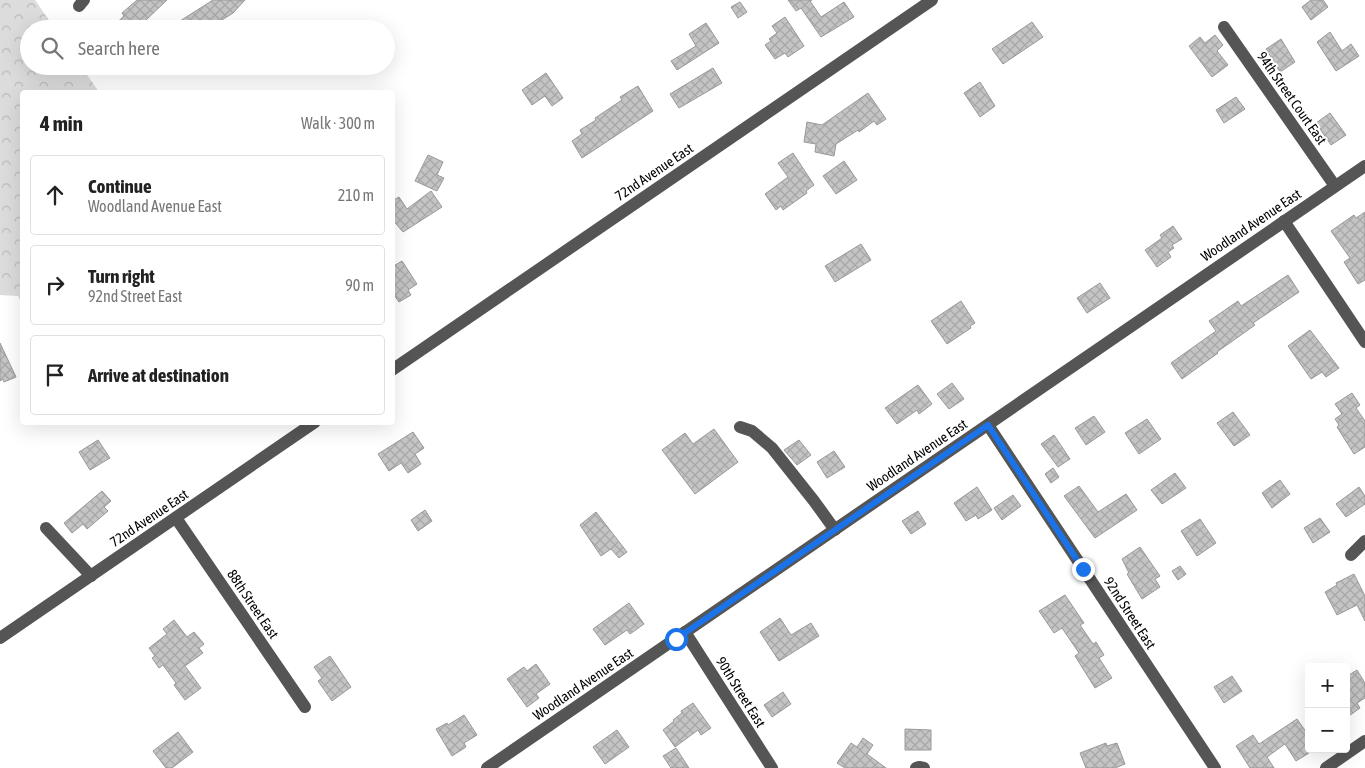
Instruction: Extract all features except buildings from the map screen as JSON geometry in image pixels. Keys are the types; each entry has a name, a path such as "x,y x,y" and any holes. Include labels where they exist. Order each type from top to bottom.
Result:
{"street":[{"name":"72nd Avenue East","path":"395,368 932,0"},
{"name":"94th Street Court East","path":"1224,27 1336,186"},
{"name":"Woodland Avenue East","path":"487,768 1365,166"},
{"path":"1284,221 1365,342"},
{"name":"72nd Avenue East","path":"0,638 311,425"},
{"name":"92nd Street East","path":"988,425 1214,768"},
{"path":"740,427 752,431 772,448 835,530"},
{"name":"88th Street East","path":"176,518 305,707"},
{"path":"46,528 91,576"},
{"path":"1351,555 1365,541"},
{"name":"90th Street East","path":"685,632 772,768"},
{"path":"1326,768 1365,741"},
{"path":"916,768 924,768"}],"green space":[{"path":"0,0 35,0 49,20 20,20 20,75 87,75 98,90 20,90 20,300 18,296 0,295"}],"route":[{"path":"676,639 988,425 1083,569"}]}
